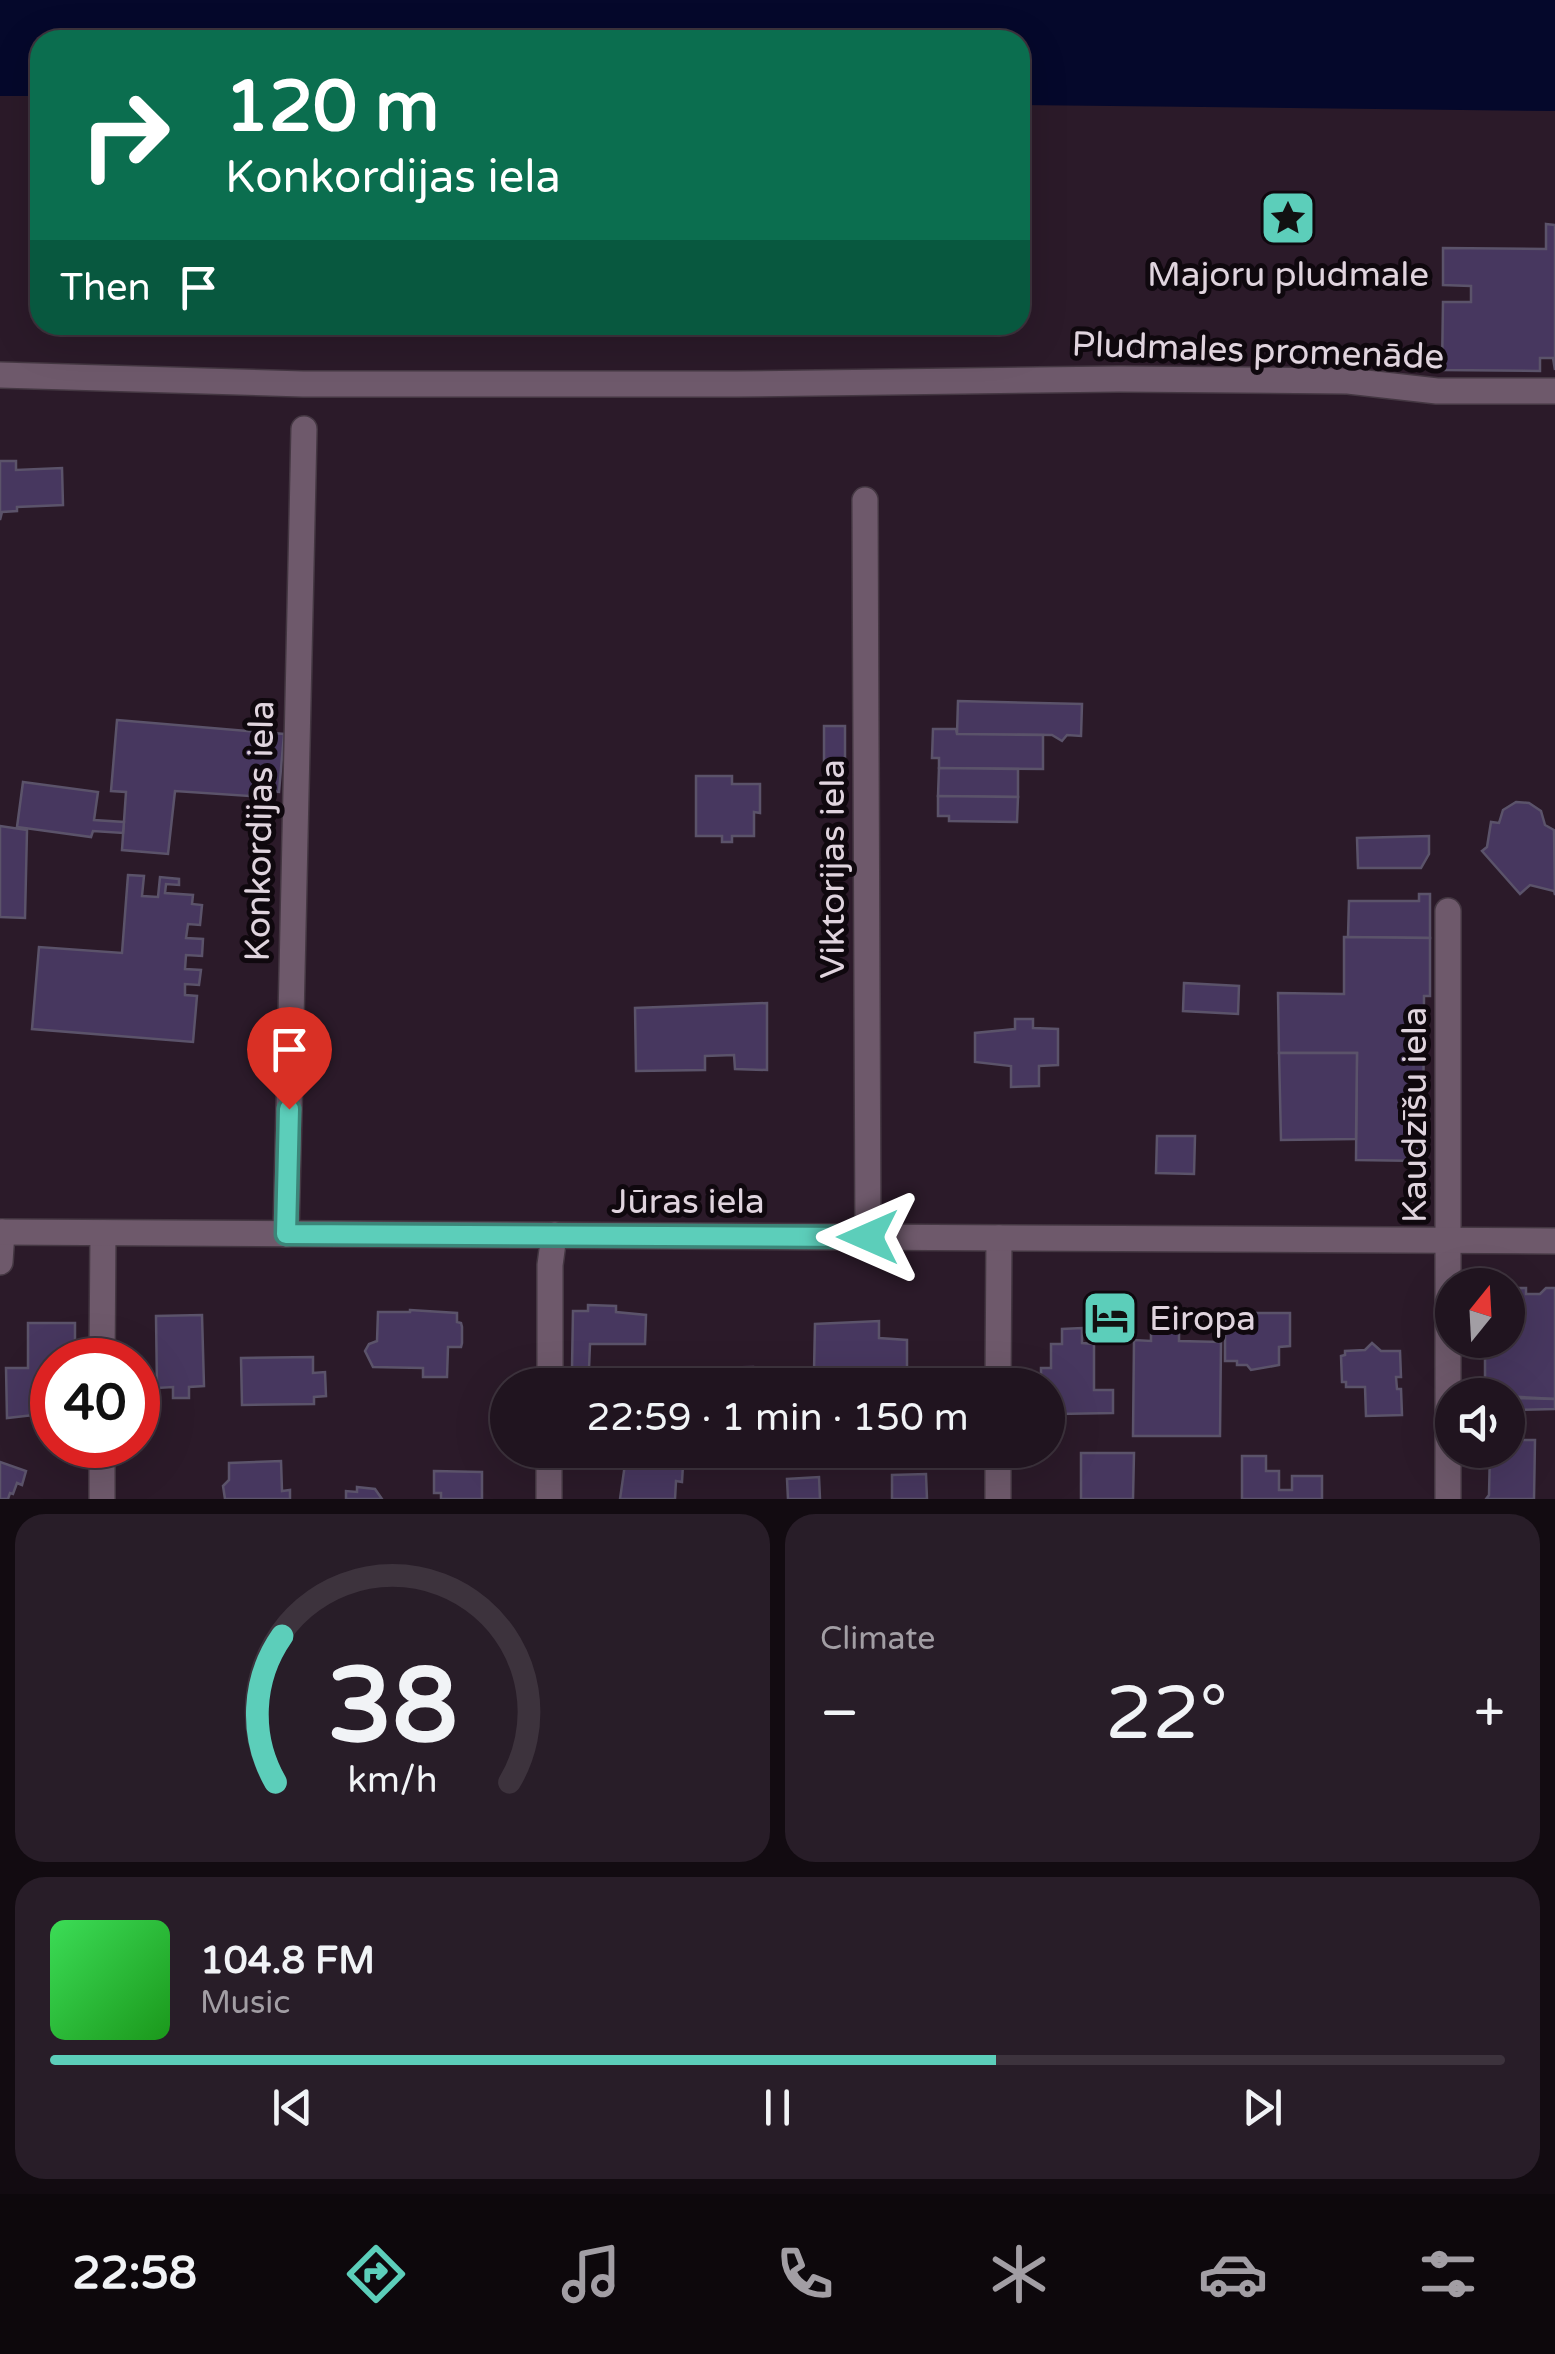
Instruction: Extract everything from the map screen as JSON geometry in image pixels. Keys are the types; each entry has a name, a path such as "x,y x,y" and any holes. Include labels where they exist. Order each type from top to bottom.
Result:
{"street":[{"name":"Pludmales promenāde","path":"0,375 340,384 1348,381 1437,391 1555,391"},
{"name":"Konkordijas iela","path":"286,1234 304,429"},
{"name":"Viktorijas iela","path":"866,500 868,1237"},
{"name":"Kaudzīšu iela","path":"1448,911 1448,1499"},
{"name":"Jūras iela","path":"1,1232 1555,1241"},
{"path":"0,1262 1,1232"},
{"path":"102,1233 102,1338"},
{"path":"550,1368 550,1265 554,1236"},
{"path":"998,1368 999,1238"},
{"path":"102,1468 102,1499"},
{"path":"549,1468 549,1499"},
{"path":"998,1468 998,1499"}],"water":[{"path":"0,0 1555,0 1555,111 1030,105 1030,30 30,30 30,96 0,96"}],"building":[{"path":"1546,224 1555,225 1555,370 1553,358 1540,358 1540,371 1442,370 1443,302 1471,302 1471,286 1443,285 1443,248 1546,249"},
{"path":"0,461 16,461 16,470 62,468 63,505 17,507 17,511 2,512 0,520"},
{"path":"958,701 1082,704 1081,736 1067,735 1062,741 1052,735 957,734"},
{"path":"117,720 284,734 279,792 250,790 249,796 175,791 168,854 122,850 126,792 111,791"},
{"path":"824,726 845,726 845,772 824,772"},
{"path":"933,729 956,729 957,734 1043,735 1043,769 939,768 939,758 932,758"},
{"path":"939,768 1018,769 1018,797 938,796"},
{"path":"696,776 732,776 732,784 760,784 760,813 754,812 754,836 732,836 732,842 722,842 722,836 696,836"},
{"path":"23,782 98,792 94,820 124,822 123,833 93,831 91,837 17,827"},
{"path":"938,796 1018,797 1017,822 949,821 949,816 938,816"},
{"path":"1516,802 1529,803 1541,811 1545,825 1554,830 1555,895 1554,891 1530,885 1520,894 1482,851 1487,847 1491,822 1499,823 1503,810"},
{"path":"0,826 27,830 25,918 0,917"},
{"path":"1429,836 1429,854 1421,868 1358,868 1357,838"},
{"path":"128,875 144,876 142,896 158,897 160,877 179,879 179,885 166,884 165,893 193,895 192,904 202,905 200,925 188,924 186,938 203,939 202,956 186,955 185,969 201,970 199,985 185,984 185,995 197,996 193,1042 32,1029 39,947 122,953"},
{"path":"1419,894 1430,894 1430,938 1348,937 1349,901 1419,901"},
{"path":"1344,937 1430,938 1430,996 1424,996 1423,1161 1356,1160 1357,1053 1279,1053 1278,993 1344,994"},
{"path":"1184,983 1239,986 1238,1014 1183,1011"},
{"path":"767,1003 767,1070 735,1069 734,1055 705,1056 705,1070 636,1071 635,1008"},
{"path":"1015,1019 1033,1019 1033,1028 1058,1029 1058,1065 1039,1066 1039,1086 1011,1087 1011,1066 975,1062 975,1033 1015,1029"},
{"path":"1279,1053 1357,1053 1356,1139 1281,1140"},
{"path":"1157,1136 1195,1136 1194,1174 1156,1173"},
{"path":"1525,1288 1526,1294 1540,1294 1546,1288 1555,1288 1555,1399 1525,1397 1525,1378 1485,1378 1485,1358 1525,1358"},
{"path":"588,1305 616,1306 616,1312 646,1315 645,1344 590,1344 589,1368 572,1368 573,1311 588,1311"},
{"path":"378,1312 457,1313 462,1343 461,1347 448,1347 447,1377 423,1377 423,1368 373,1367 365,1351 377,1341"},
{"path":"1225,1313 1290,1313 1290,1346 1279,1347 1279,1365 1251,1370 1247,1365 1237,1365 1237,1361 1225,1361"},
{"path":"202,1315 204,1386 189,1387 189,1398 173,1398 173,1387 160,1388 156,1316"},
{"path":"879,1321 879,1338 907,1340 907,1368 814,1368 815,1324"},
{"path":"28,1323 75,1323 75,1338 30,1338 30,1415 7,1418 6,1368 28,1368"},
{"path":"1082,1328 1082,1343 1094,1344 1094,1390 1113,1390 1113,1413 1065,1414 1065,1368 1051,1368 1051,1344 1062,1344 1062,1329"},
{"path":"1151,1331 1179,1332 1179,1341 1221,1342 1220,1436 1133,1436 1134,1340 1151,1341"},
{"path":"1372,1343 1381,1351 1400,1351 1401,1377 1396,1377 1397,1389 1401,1389 1402,1415 1366,1416 1365,1387 1346,1387 1346,1382 1342,1382 1341,1356 1345,1351 1365,1350"},
{"path":"313,1357 313,1373 325,1372 326,1396 314,1397 314,1404 242,1405 241,1358"},
{"path":"1525,1398 1555,1399 1555,1409 1525,1410"},
{"path":"1525,1440 1535,1440 1534,1499 1486,1499 1490,1468 1525,1468"},
{"path":"1081,1453 1134,1453 1133,1499 1081,1499"},
{"path":"1242,1456 1266,1456 1266,1471 1279,1471 1279,1490 1292,1490 1292,1476 1322,1476 1322,1499 1242,1499"},
{"path":"281,1461 282,1491 290,1490 290,1499 225,1499 223,1486 229,1480 229,1463"},
{"path":"0,1462 26,1471 22,1485 17,1483 8,1499 0,1499"},
{"path":"624,1468 683,1468 682,1482 676,1481 675,1499 620,1499"},
{"path":"434,1471 482,1472 482,1499 441,1499 441,1493 434,1493"},
{"path":"926,1474 927,1499 892,1499 892,1475"},
{"path":"819,1477 820,1499 788,1499 787,1479"},
{"path":"357,1487 375,1489 382,1499 346,1499 346,1491 357,1492"}],"place":[{"name":"Majoru pludmale","path":"1288,218"},
{"name":"Eiropa","path":"1110,1318"}],"route":[{"path":"289,1109 286,1234 868,1237"}]}
